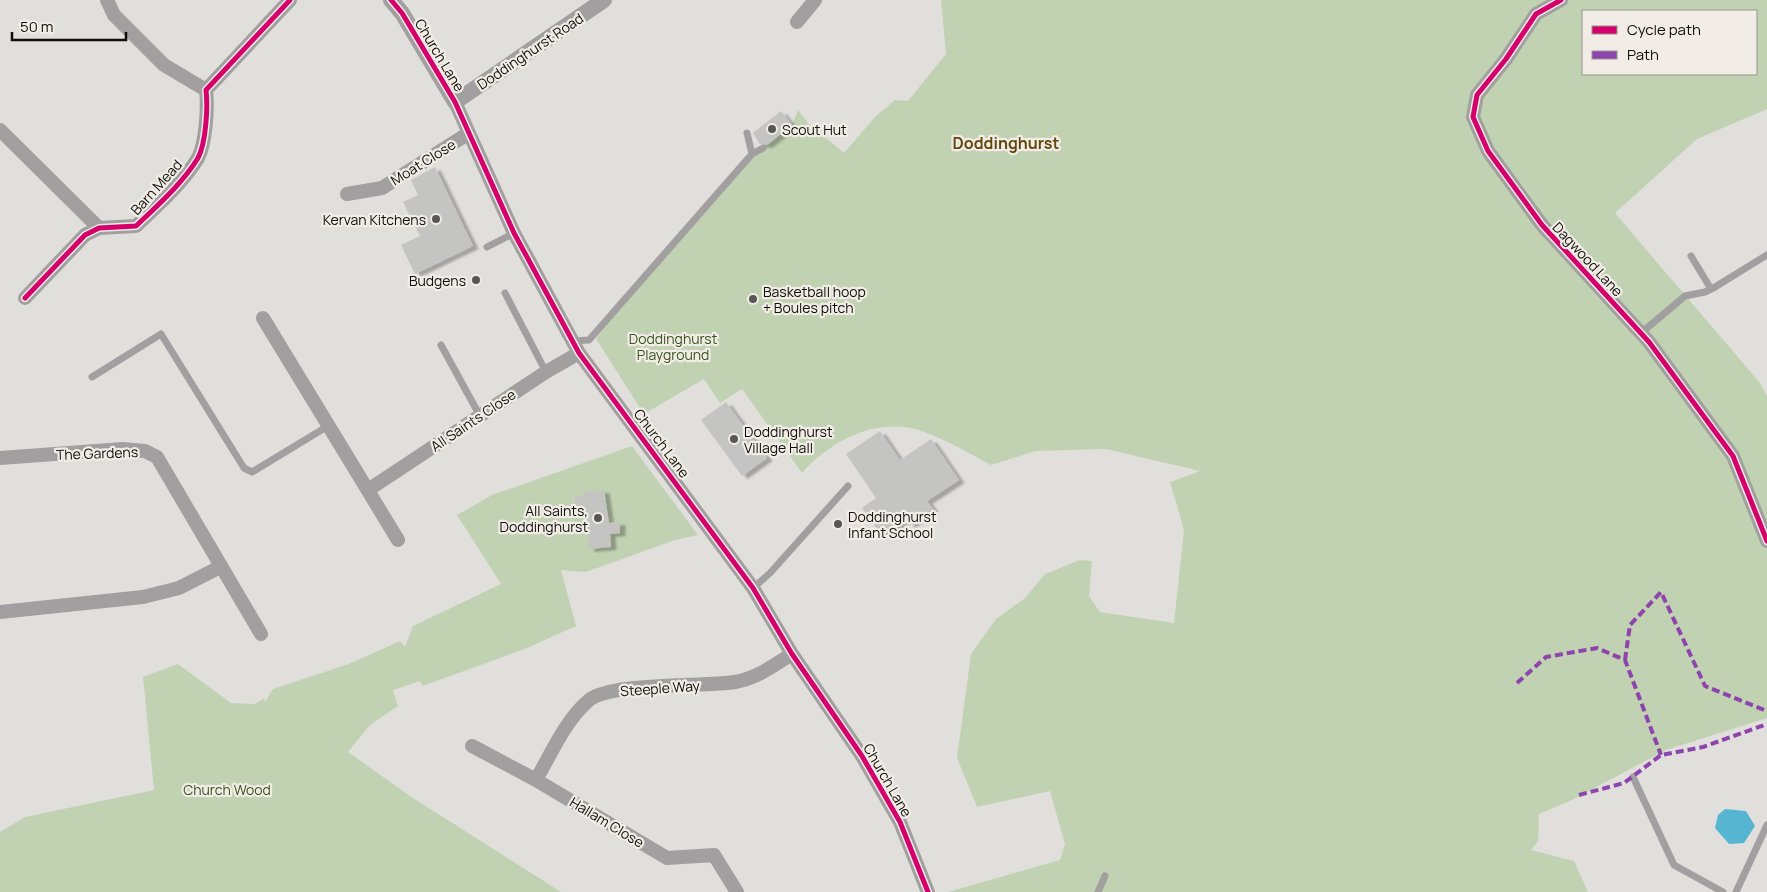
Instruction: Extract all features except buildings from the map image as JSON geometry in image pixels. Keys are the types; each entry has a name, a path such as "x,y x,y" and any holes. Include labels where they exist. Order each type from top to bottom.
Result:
{"street":[{"path":"107,0 114,15 164,65 206,90 290,0"},
{"name":"Church Lane","path":"391,0 402,13 455,102 514,233 576,347 753,588 792,654 862,756 900,822 928,892"},
{"name":"Doddinghurst Road","path":"455,102 604,0"},
{"path":"797,22 815,0"},
{"name":"Dagwood Lane","path":"1561,0 1536,14 1506,59 1477,95 1473,117 1488,151 1542,225 1641,333 1732,456 1767,541"},
{"name":"Barn Mead","path":"99,228 136,226 176,187 199,156 208,111 206,90"},
{"path":"0,130 99,228 86,234 26,298"},
{"name":"Moat Close","path":"348,194 382,188 468,133"},
{"path":"263,318 398,540"},
{"name":"All Saints Close","path":"368,490 546,372 576,347"},
{"name":"The Gardens","path":"0,458 124,449 145,452 157,457 261,634"},
{"path":"0,612 143,597 179,588 220,567"},
{"name":"Steeple Way","path":"536,780 573,717 590,699 615,690 735,682 755,676 792,654"},
{"name":"Hallam Close","path":"472,746 536,780 667,858 714,855 735,890"}],"lane":[{"path":"747,133 752,154"},
{"path":"576,347 589,340 609,319 752,154 763,148"},
{"path":"487,247 514,233"},
{"path":"1641,333 1685,296 1710,289 1767,255"},
{"path":"1691,256 1710,289"},
{"path":"505,293 546,372"},
{"path":"92,377 161,334 244,468 252,472 328,426"},
{"path":"442,346 480,416"},
{"path":"753,588 770,573 848,486"},
{"path":"1633,776 1674,865 1723,892"},
{"path":"1736,892 1767,825"},
{"path":"1098,892 1105,876"}],"green space":[{"name":"Doddinghurst Playground","path":"941,0 1767,0 1767,109 1697,139 1615,213 1760,383 1767,396 1767,718 1666,750 1570,801 1539,814 1538,841 1531,850 1574,861 1588,892 948,892 1060,860 1065,844 1050,791 977,807 957,758 971,654 996,619 1025,598 1045,574 1080,560 1092,561 1089,596 1100,612 1174,623 1184,530 1170,482 1200,471 1106,449 1036,451 991,465 948,442 924,432 903,427 888,427 860,432 847,438 823,453 802,473 742,389 720,403 704,379 644,414 596,339 609,319 752,154 792,125 798,110 808,123 844,153 875,117 895,100 908,101 946,54"},
{"name":"Church Wood","path":"632,446 698,535 675,540 586,572 561,570 576,626 527,648 423,686 420,681 393,690 398,706 370,725 348,752 410,796 561,892 0,892 0,832 25,817 154,790 143,677 178,664 231,703 255,704 264,698 265,702 273,689 349,664 400,641 405,647 413,626 501,584 457,515 492,495"}],"water":[{"path":"1725,809 1746,811 1755,826 1744,843 1729,844 1715,828 1718,815"}],"marked path":[{"path":"1625,660 1630,625 1661,592 1705,686 1767,711"},
{"path":"1517,683 1546,657 1597,648 1625,660 1661,755"},
{"path":"1579,795 1624,783 1661,755 1703,747 1767,724"}],"cycle path":[{"path":"25,298 85,235 99,228 136,226 177,185 192,168 201,151 206,125 206,90 290,0"},
{"path":"391,0 402,13 455,102 514,233 579,353 753,588 792,654 862,756 900,822 928,892"},
{"path":"1561,0 1536,14 1506,59 1477,95 1473,117 1488,151 1542,225 1649,342 1733,456 1767,541"}],"place":[{"name":"Scout Hut","path":"772,129"},
{"name":"Kervan Kitchens","path":"436,219"},
{"name":"Budgens","path":"476,280"},
{"name":"Basketball hoop + Boules pitch","path":"753,299"},
{"name":"Doddinghurst Village Hall","path":"734,439"},
{"name":"All Saints, Doddinghurst","path":"598,518"},
{"name":"Doddinghurst Infant School","path":"838,524"}],"district":[{"name":"Doddinghurst","path":"1006,143"}]}
